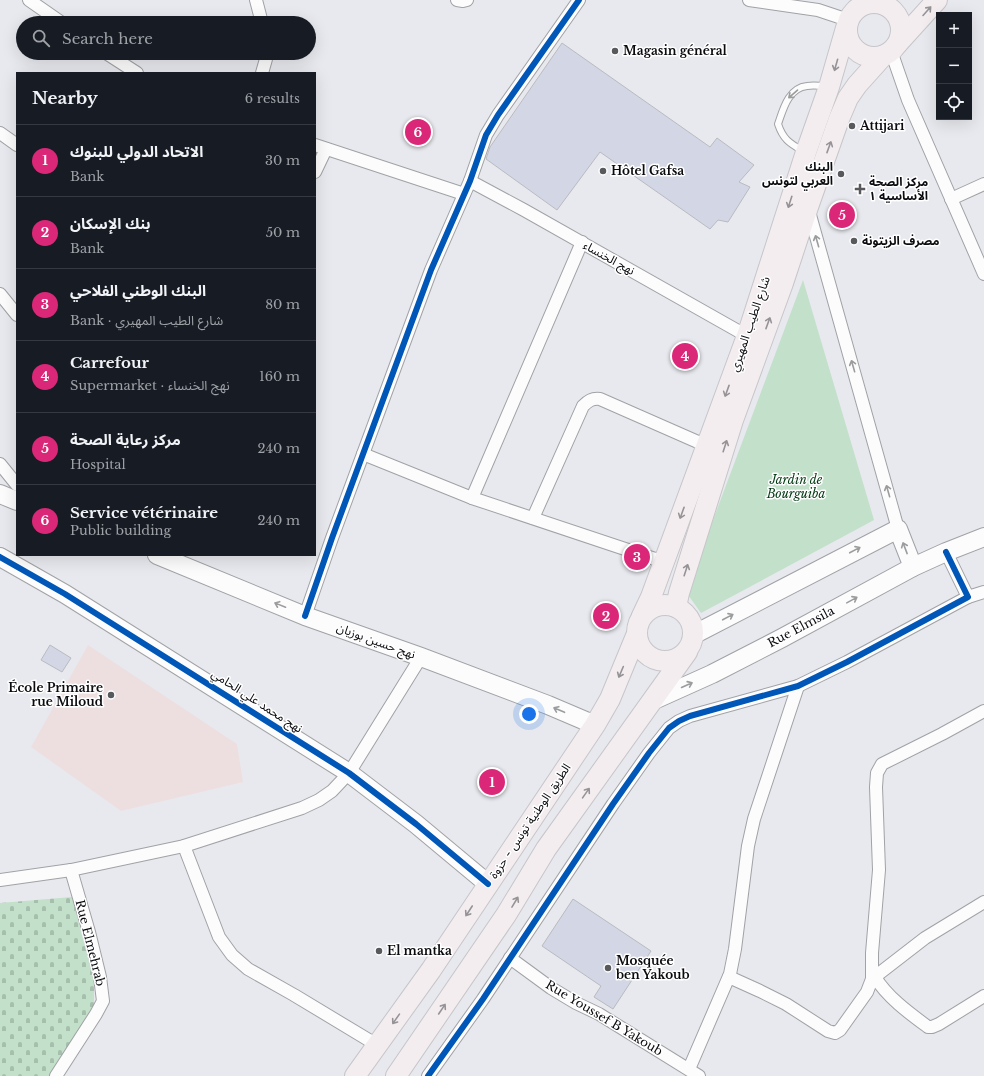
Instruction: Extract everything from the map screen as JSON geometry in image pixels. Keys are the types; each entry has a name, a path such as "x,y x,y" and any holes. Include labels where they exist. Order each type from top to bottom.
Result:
{"main road":[{"name":"شارع الطيب المهيري","path":"676,608 679,593 733,420 783,283 839,119 848,98 857,85 937,0"},
{"path":"876,2 885,5 893,10 898,17 901,26 901,35 891,50 874,57 865,56 857,52 849,41 851,15 859,6 867,3 876,2"},
{"name":"شارع الطيب المهيري","path":"642,616 651,597 747,336 806,152 829,87 851,15"},
{"path":"396,1076 506,915 546,849 652,702 690,644 690,622 687,616 676,608 670,605 658,606 647,611 642,616 638,622 636,636 642,651 648,657 656,661 672,661 680,658 690,644"},
{"name":"الطريق الوطنية تونس - حزوة","path":"355,1076 430,970 595,725 610,699 636,636"}],"street":[{"path":"29,0 52,16"},
{"path":"256,0 260,16"},
{"path":"457,0 466,0"},
{"path":"305,616 431,270 470,181 486,135 498,115 579,0"},
{"path":"750,0 851,15"},
{"path":"891,50 908,100 984,274"},
{"path":"117,60 135,72"},
{"path":"262,72 266,60"},
{"path":"0,133 16,144"},
{"path":"316,168 321,147 464,194"},
{"name":"نهج الخنساء","path":"470,181 582,242 747,336"},
{"path":"951,199 984,184"},
{"path":"808,207 898,529 912,567"},
{"path":"472,498 582,242"},
{"path":"0,294 16,314"},
{"path":"533,518 583,406 590,400 596,398 600,399 707,446"},
{"path":"363,454 472,498 664,562"},
{"path":"0,464 16,484"},
{"path":"0,494 16,501"},
{"path":"690,644 898,529"},
{"name":"Rue Elmsila","path":"652,702 775,642 912,567 984,537"},
{"path":"946,552 968,597"},
{"name":"نهج حسين بوزيان","path":"159,556 305,616 421,657 548,705 595,725"},
{"name":"نهج محمد علي الحامي","path":"0,557 65,594 349,773 416,824 488,884"},
{"path":"428,1076 510,958 613,804 669,728 690,716 798,686 847,662 968,597 984,592"},
{"path":"0,880 71,870 184,846 302,808 319,800 332,791 349,773 421,657"},
{"path":"694,1073 729,977 735,949 748,846 754,819 798,686"},
{"path":"984,711 882,764 877,773 876,787 879,870 872,953 874,978 897,1002 928,1027 939,1024 984,996"},
{"path":"184,846 219,937 232,955 248,970 294,995 378,1045"},
{"name":"Rue Elmehrab","path":"56,1076 103,1001 96,962 71,870"},
{"path":"729,977 760,990 786,1004 828,1031 835,1033 840,1030 867,992 874,978 925,938 984,902"},
{"name":"Rue Youssef B Yakoub","path":"510,958 551,988 576,1003 599,1014 694,1073"}],"lane":[{"path":"806,152 786,140 782,135 778,124 787,100 793,92 806,86 829,87"}],"shaded area":[{"name":"École Primaire rue Miloud","path":"88,645 237,744 243,782 121,811 31,747"}],"green space":[{"name":"Jardin de Bourguiba","path":"803,280 874,520 701,613 686,592"},
{"path":"72,897 94,981 94,1005 50,1076 0,1076 0,903"}],"building":[{"path":"562,43 710,147 717,138 754,165 739,182 750,187 728,222 718,220 710,229 600,152 557,210 486,159 490,147"},
{"path":"50,645 71,658 62,672 41,660"},
{"name":"Mosquée ben Yakoub","path":"573,899 651,951 613,1009 594,997 601,986 542,946"}],"cycle path":[{"path":"305,616 332,538 431,270 470,181 486,135 498,115 579,0"},
{"path":"428,1076 483,999 613,804 649,753 669,728 690,716 798,686 847,662 968,597 946,552"},
{"path":"0,557 65,594 349,773 416,824 488,884"}],"place":[{"name":"Magasin général","path":"615,51"},
{"name":"Attijari","path":"852,126"},
{"name":"Service vétérinaire","path":"418,132"},
{"name":"Hôtel Gafsa","path":"603,171"},
{"name":"البنك العربي لتونس","path":"841,174"},
{"name":"مركز الصحة الأساسية ١","path":"860,189"},
{"name":"مركز رعاية الصحة","path":"842,215"},
{"name":"مصرف الزيتونة","path":"854,241"},
{"name":"Carrefour","path":"685,356"},
{"name":"البنك الوطني الفلاحي","path":"637,557"},
{"name":"بنك الإسكان","path":"606,616"},
{"name":"École Primaire rue Miloud","path":"111,695"},
{"name":"الاتحاد الدولي للبنوك","path":"492,782"},
{"name":"El mantka","path":"379,951"},
{"name":"Mosquée ben Yakoub","path":"608,968"}]}
